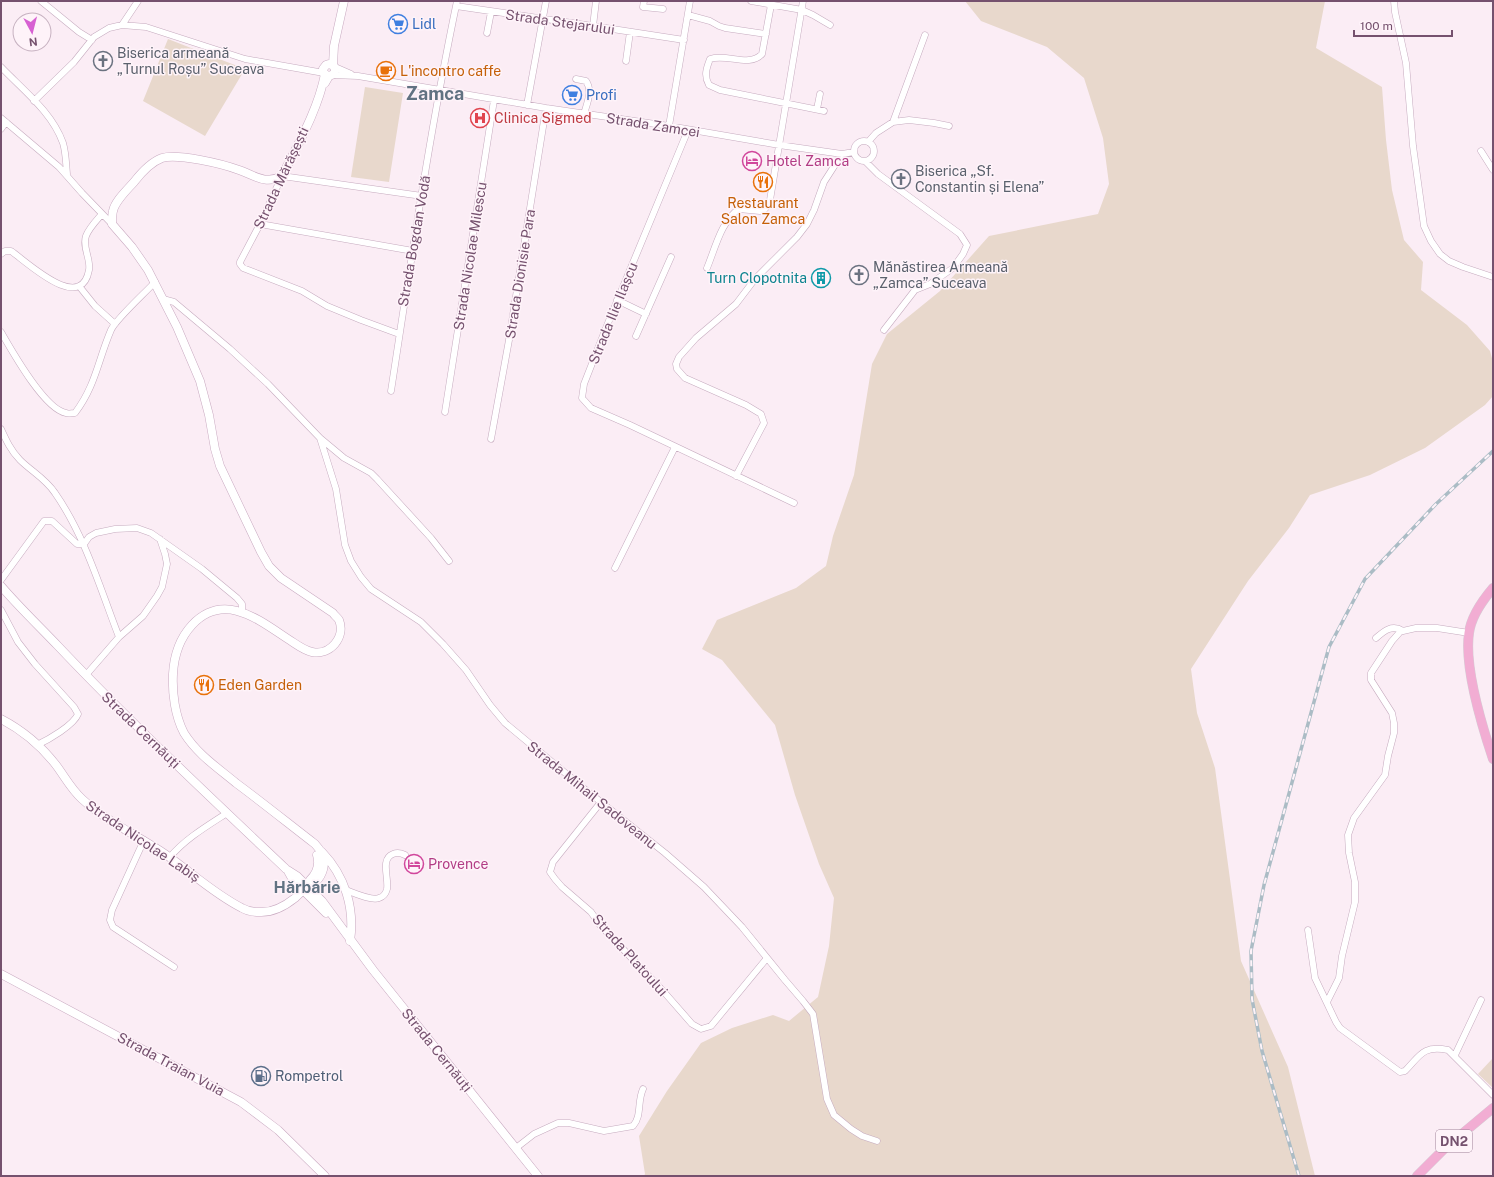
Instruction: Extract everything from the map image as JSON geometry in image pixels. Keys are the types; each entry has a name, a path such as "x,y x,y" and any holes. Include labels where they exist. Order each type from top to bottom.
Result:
{"main road":[{"path":"1493,588 1485,598 1472,621 1469,633 1468,655 1474,692 1493,759"},
{"name":"DN2","path":"1417,1176 1444,1149 1493,1108"}],"street":[{"path":"41,1 78,32 92,40"},
{"path":"34,101 74,62 94,37 109,28 122,25 138,1"},
{"name":"Strada Mărășești","path":"344,1 329,70 321,91 309,121 240,264 243,268 302,291 345,314 399,334"},
{"path":"528,105 546,1"},
{"path":"593,26 596,1"},
{"path":"644,1 643,7 663,9"},
{"path":"669,126 690,1"},
{"path":"751,1 802,10 830,25"},
{"path":"707,268 725,224 730,217 739,209 760,211 765,209 768,204 803,1"},
{"path":"1394,1 1406,63 1413,146 1424,226 1431,241 1440,254 1445,258 1463,267 1493,277"},
{"name":"Strada Stejarului","path":"457,4 491,12 684,40"},
{"name":"Strada Bogdan Vodă","path":"390,391 440,90 457,4"},
{"path":"771,5 762,54 757,59 750,60 717,56 710,59 706,68 706,79 709,85 713,88 821,110 820,94"},
{"name":"Strada Stejarului","path":"487,32 491,12"},
{"path":"688,16 710,20 725,28 766,34"},
{"name":"Strada Zamcei","path":"122,25 146,27 245,59 306,70 329,70 494,100 669,126 779,145 842,154 854,152"},
{"name":"Strada Stejarului","path":"626,60 630,32"},
{"path":"894,122 925,35"},
{"path":"1,67 48,115 59,134 63,145 67,174"},
{"path":"576,79 586,81 589,85 584,114"},
{"name":"Strada Nicolae Milescu","path":"445,412 494,100"},
{"name":"Strada Dionisie Para","path":"491,439 509,340 546,108"},
{"path":"1,118 67,174 82,193 132,247 155,282 200,381 209,415 215,450 220,466 261,552 269,566 281,578 333,613 339,620 340,631 338,641 330,649 324,652 313,652 302,648 242,611 230,609 216,610 203,615 185,634 178,648 173,664 173,692 180,724 188,738 210,762 315,844 335,868 346,890 351,910 352,919 350,941"},
{"path":"868,142 876,133 894,122 908,120 948,126"},
{"path":"1,129 6,122"},
{"name":"Strada Ilie Ilașcu","path":"688,130 617,300 584,384 582,398 583,401 591,408 794,503"},
{"path":"866,162 875,154 874,147 865,141 858,143 854,152 855,156 860,161 866,162 878,174 960,234 967,245 963,254 953,268 930,284 915,290 884,330"},
{"path":"1481,151 1493,170"},
{"path":"736,476 764,423 761,414 746,405 685,378 677,369 676,364 679,357 696,338 736,304 756,279 797,237 807,224 814,210 824,182 842,154"},
{"path":"112,224 115,206 126,191 150,166 162,158 178,157 228,166 265,180 276,180 282,176 422,196"},
{"path":"1,254 5,251 11,251 41,274 60,285 72,288 79,286 86,280 90,262 85,237 102,214"},
{"path":"260,224 413,251"},
{"path":"636,336 671,257"},
{"path":"1,332 29,378 51,405 66,414 75,412 85,399 95,377 111,329 155,282"},
{"path":"79,286 95,306 115,324"},
{"name":"Strada Mihail Sadoveanu","path":"163,298 174,302 230,349 268,384 320,438 344,458 371,473 427,534 449,561"},
{"path":"617,300 646,314"},
{"path":"1,430 6,441 18,459 49,484 55,492 84,544 118,637"},
{"name":"Strada Mihail Sadoveanu","path":"320,438 336,489 345,545 351,561 361,577 371,589 409,613 432,632 458,660 490,705 505,723 665,853 704,887 742,927 813,1014 827,1099 834,1115 862,1136 877,1140"},
{"path":"615,568 675,447"},
{"path":"1,580 44,521 52,521 76,544 84,544"},
{"path":"84,544 89,537 96,533 115,529 137,528 152,533 202,569 237,598 242,604 242,611"},
{"path":"86,675 118,637 143,616 162,587 167,564 160,539"},
{"name":"Strada Cernăuți","path":"1,586 86,675 227,813 286,869 298,876 306,888 337,923 438,1053 538,1176"},
{"path":"1,610 18,642 34,664 74,707 78,714 76,719 57,734 37,745"},
{"path":"1376,638 1384,631 1393,627 1398,627 1403,630"},
{"path":"1327,1002 1339,978 1342,956 1355,902 1354,875 1349,853 1348,834 1354,818 1386,775 1388,756 1394,733 1392,713 1371,680 1371,673 1392,642 1403,630 1416,628 1437,628 1469,633"},
{"name":"Strada Nicolae Labiș","path":"1,719 27,737 51,758 81,798 96,810 170,857 236,905 250,911 260,912 280,907 288,903 306,888"},
{"name":"Strada Platoului","path":"601,802 553,862 550,872 562,887 591,912 600,926 664,992 692,1024 701,1029 711,1026 767,958"},
{"path":"170,857 177,848 191,837 227,813"},
{"path":"302,835 315,851 319,862 316,873 306,888"},
{"path":"144,840 112,910 110,920 113,927 174,967"},
{"path":"306,888 316,882 324,869 324,860 320,849"},
{"path":"346,890 370,898 380,898 387,890 385,871 388,858 390,855 400,852 405,855"},
{"path":"1308,930 1315,978 1332,1016 1340,1028 1400,1072 1405,1071 1418,1055 1425,1051 1439,1048 1446,1049 1451,1052 1493,1095"},
{"name":"Strada Traian Vuia","path":"1,974 242,1102 278,1130 325,1176"},
{"path":"1454,1055 1481,1000"},
{"path":"516,1148 534,1134 558,1123 569,1123 604,1131 633,1126 638,1120 639,1097 643,1089"}],"shaded area":[{"path":"965,1 1325,1 1316,48 1382,87 1392,190 1404,240 1423,262 1421,290 1467,325 1490,351 1493,362 1493,396 1485,405 1425,448 1370,475 1310,495 1289,528 1248,581 1191,669 1197,713 1215,768 1241,961 1288,1067 1315,1176 644,1176 645,1174 639,1136 667,1091 701,1043 732,1028 773,1015 789,1021 818,997 829,946 834,898 819,864 795,795 775,725 722,660 702,649 717,620 796,588 826,566 833,536 854,475 872,364 887,334 940,291 989,236 1098,214 1109,184 1103,138 1084,78 1047,47 981,21"},
{"path":"168,39 245,69 205,136 143,101"},
{"path":"365,87 403,93 389,182 351,177"},
{"path":"1493,1058 1493,1088 1478,1074"}],"railway":[{"path":"1299,1176 1262,1051 1252,999 1251,951 1264,885 1329,647 1365,579 1436,504 1493,451"}],"place":[{"name":"Lidl","path":"398,24"},
{"name":"Biserica armeană „Turnul Roșu” Suceava","path":"103,61"},
{"name":"L'incontro caffe","path":"386,71"},
{"name":"Profi","path":"572,95"},
{"name":"Clinica Sigmed","path":"480,118"},
{"name":"Hotel Zamca","path":"752,161"},
{"name":"Biserica „Sf. Constantin și Elena”","path":"901,179"},
{"name":"Restaurant Salon Zamca","path":"763,182"},
{"name":"Mănăstirea Armeană „Zamca” Suceava","path":"859,275"},
{"name":"Turn Clopotnita","path":"821,278"},
{"name":"Eden Garden","path":"204,685"},
{"name":"Provence","path":"414,864"},
{"name":"Rompetrol","path":"261,1076"}],"district":[{"name":"Zamca","path":"435,94"},
{"name":"Hărbărie","path":"307,887"}]}
